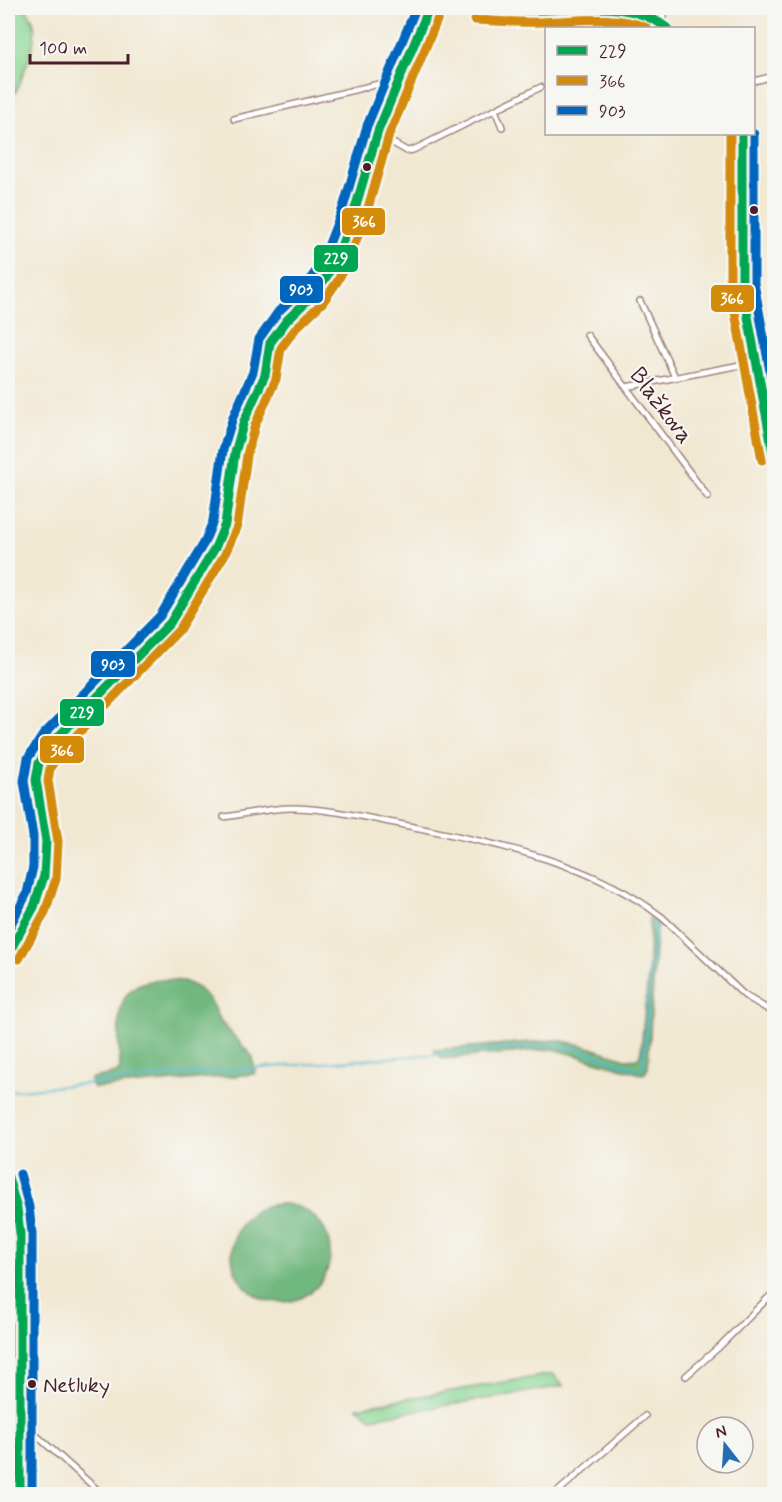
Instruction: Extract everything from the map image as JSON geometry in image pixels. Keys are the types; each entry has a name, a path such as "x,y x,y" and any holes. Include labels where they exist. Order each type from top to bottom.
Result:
{"street":[{"path":"8,954 35,906 45,875 46,841 35,791 35,777 39,764 52,743 170,623 213,551 225,524 235,453 241,431 265,375 273,337 286,320 313,295 327,276 338,254 354,213 376,139 429,8"},
{"path":"476,8 612,8 644,13 665,26"},
{"path":"644,13 654,8"},
{"path":"663,8 665,26"},
{"path":"755,81 774,76"},
{"path":"234,119 399,79"},
{"path":"376,139 391,142 407,151 413,150 541,87"},
{"path":"495,110 502,127"},
{"path":"742,135 742,277 756,362 772,431 774,458"},
{"path":"640,301 675,377"},
{"name":"Blažkova","path":"587,335 708,497"},
{"path":"626,387 756,362 774,356"},
{"path":"224,817 280,808 334,812 467,838 556,863 620,889 649,906 744,995 774,1013"},
{"path":"8,1177 19,1222 20,1494"},
{"path":"686,1376 719,1347 774,1292"},
{"path":"8,1348 20,1345"},
{"path":"8,1406 37,1436 102,1494"},
{"path":"555,1494 645,1416"}],"green space":[{"path":"8,8 28,8 27,11 33,20 35,31 29,59 15,94 8,60"},
{"path":"649,918 660,923 656,932 648,1068 645,1073 641,1074 554,1049 442,1059 434,1050 556,1040 582,1045 626,1059 638,1058 641,1052 649,968"},
{"path":"184,981 198,988 209,999 220,1021 253,1057 255,1074 94,1088 90,1079 116,1073 120,1069 119,1018 126,995 134,987 146,982"},
{"path":"281,1204 300,1208 316,1218 326,1234 330,1253 326,1272 316,1288 300,1298 281,1302 262,1298 246,1288 236,1272 232,1253 236,1234 246,1218 262,1208"},
{"path":"553,1374 563,1386 371,1418 357,1407"},
{"path":"8,1437 11,1437 14,1450 14,1494 8,1494"}],"waterway":[{"path":"8,1091 246,1069 554,1045 579,1049 638,1070 643,1067 648,989 657,917"}],"transit line":[{"name":"903","path":"8,930 27,893 33,867 33,836 24,781 28,758 43,735 160,616 204,543 213,521 223,450 233,417 253,372 259,339 278,312 304,287 317,270 327,249 343,208 367,126 416,8"},
{"name":"229","path":"8,954 34,907 44,876 46,841 36,780 39,763 52,743 170,623 215,548 225,524 235,453 244,421 265,375 270,343 287,320 313,295 327,276 338,254 354,212 378,131 429,8"},
{"name":"229","path":"476,8 525,10 606,8 638,13 665,27"},
{"name":"366","path":"19,959 45,912 56,879 58,841 48,781 50,768 61,751 179,630 225,554 237,527 247,455 255,425 276,379 281,348 296,328 323,302 349,259 366,215 389,135 440,13"},
{"name":"366","path":"475,20 508,22 608,20 644,27"},
{"name":"366","path":"730,135 730,285 762,460"},
{"name":"229","path":"742,135 742,284 774,458"},
{"name":"903","path":"754,135 754,283 774,394"},
{"name":"903","path":"20,1174 29,1207 32,1233 32,1494"},
{"name":"229","path":"8,1177 17,1209 20,1233 20,1494"},
{"name":"366","path":"8,1230 8,1494"}],"place":[{"name":"Netluky","path":"32,1384"}]}
